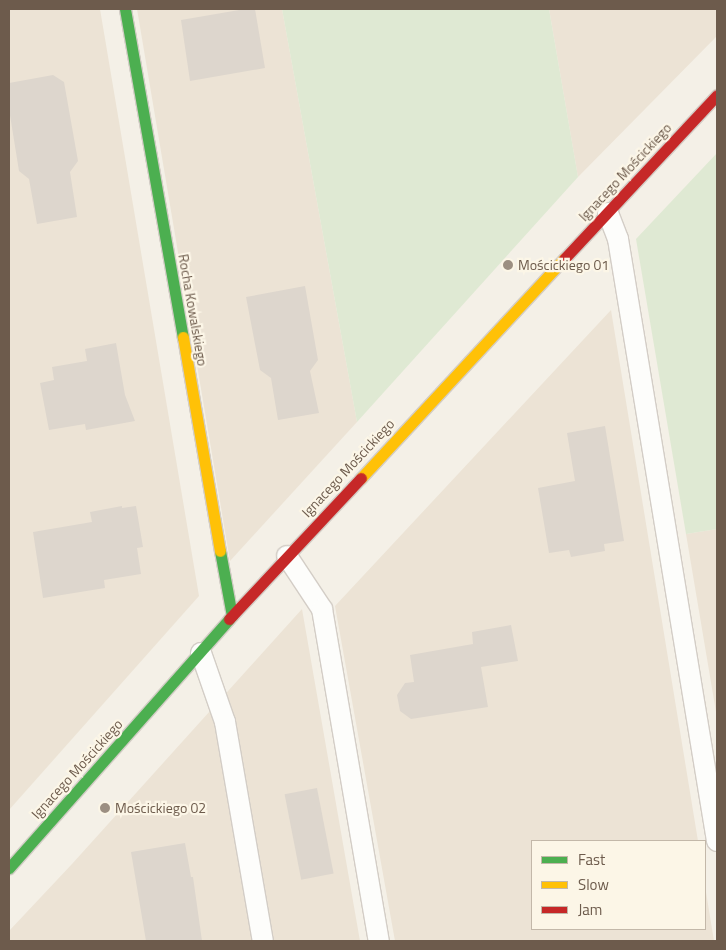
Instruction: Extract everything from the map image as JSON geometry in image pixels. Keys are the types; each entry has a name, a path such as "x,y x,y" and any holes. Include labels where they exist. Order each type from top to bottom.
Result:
{"street":[{"name":"Rocha Kowalskiego","path":"125,9 232,616"},
{"name":"Ignacego Mościckiego","path":"9,868 232,616 717,95"}],"lane":[{"path":"608,213 618,239 717,841"},
{"path":"287,556 322,609 379,941"},
{"path":"201,653 225,722 263,941"}],"shaded area":[{"path":"9,9 100,9 199,596 9,810"},
{"path":"137,9 282,9 357,422 230,561"},
{"path":"549,9 717,9 717,36 578,177"},
{"path":"611,310 698,840 531,840 531,930 706,930 706,892 714,941 395,941 335,606"},
{"path":"717,529 717,718 686,534"},
{"path":"302,609 360,941 9,941 9,931 72,864"}],"green space":[{"path":"282,9 549,9 578,177 357,422"},
{"path":"717,153 717,529 686,534 636,239"}],"building":[{"path":"255,9 265,68 190,81 181,20"},
{"path":"53,75 64,82 78,161 70,172 77,217 37,224 29,179 19,171 9,109 9,83"},
{"path":"305,286 318,360 310,371 319,413 278,420 271,378 260,370 246,297"},
{"path":"116,343 125,395 135,421 86,430 85,424 49,430 40,383 54,380 52,367 87,361 85,349"},
{"path":"605,426 624,541 604,544 605,551 571,557 569,550 549,553 538,488 575,481 567,433"},
{"path":"122,506 122,508 136,506 143,547 137,548 141,574 104,580 105,588 43,598 33,532 92,522 90,512"},
{"path":"511,625 518,661 481,667 488,707 411,719 400,711 397,695 405,683 414,682 410,655 473,644 472,632"},
{"path":"317,788 334,873 301,880 285,794"},
{"path":"185,843 191,877 193,877 202,941 146,941 131,852"}],"traffic: fast":[{"path":"125,9 183,337"},
{"path":"220,551 232,616"},
{"path":"9,868 229,619"}],"traffic: slow":[{"path":"361,478 564,259"},
{"path":"183,337 220,551"}],"traffic: jam":[{"path":"564,259 717,95"},
{"path":"229,619 361,478"}],"place":[{"name":"Mościckiego 01","path":"508,265"},
{"name":"Mościckiego 02","path":"105,808"}]}
